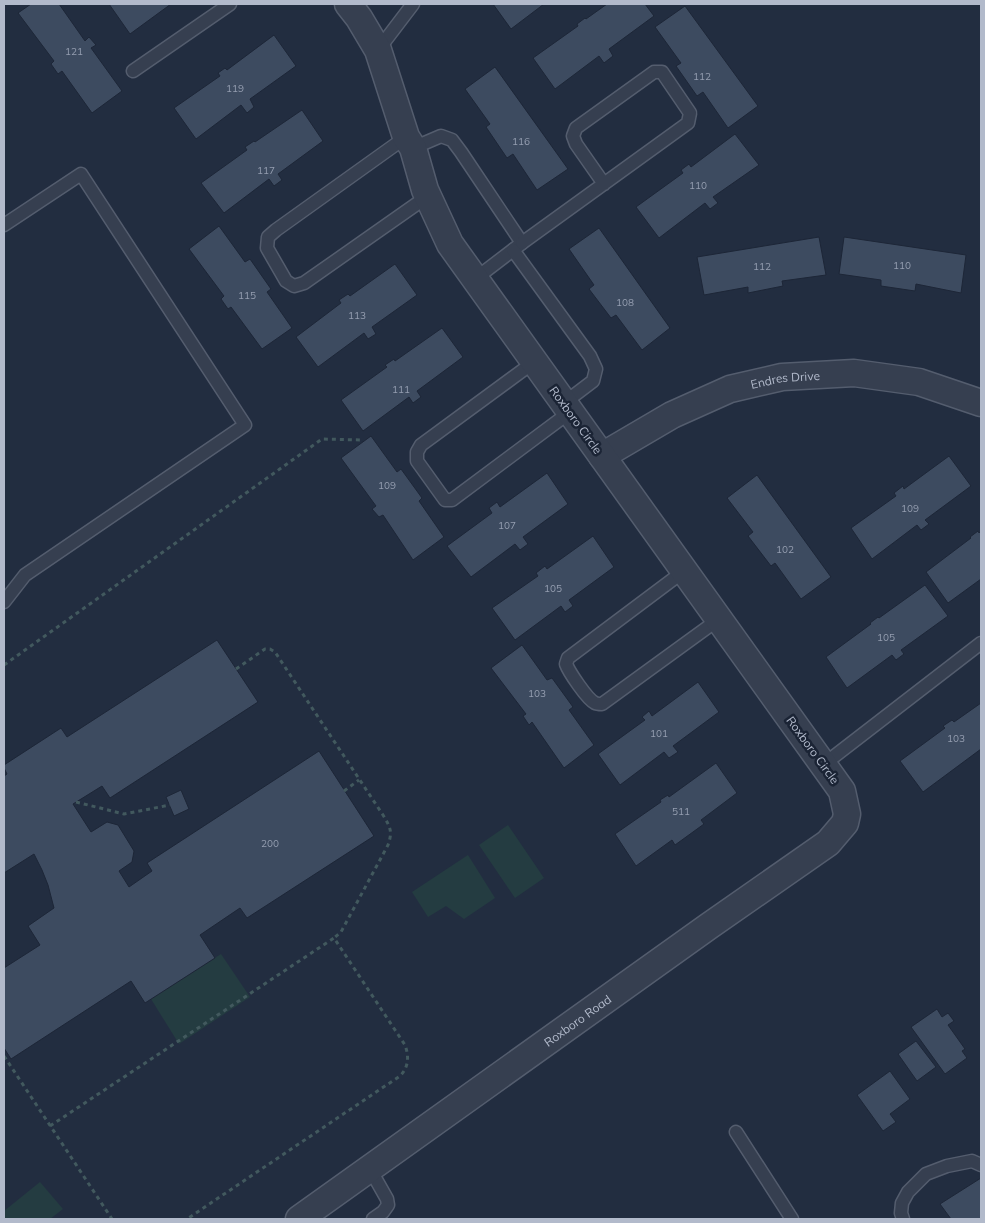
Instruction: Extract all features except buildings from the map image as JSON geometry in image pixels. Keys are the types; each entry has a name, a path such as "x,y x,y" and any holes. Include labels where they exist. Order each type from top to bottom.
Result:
{"street":[{"name":"Roxboro Circle","path":"348,4 359,18 378,50 425,190 450,244 842,791 847,814"},
{"name":"Endres Drive","path":"602,456 672,415 730,389 782,377 854,373 919,382 981,403"},
{"name":"Roxboro Road","path":"299,1219 828,843 844,823 847,814"}],"lane":[{"path":"133,71 230,4"},
{"path":"378,50 413,4"},
{"path":"475,279 688,123 690,113 662,72 654,72 576,128 574,136 576,144 604,184"},
{"path":"428,196 304,283 294,286 286,281 267,248 268,237 276,230 409,142 441,136 452,140 590,356 596,369 593,381 567,408 452,500 445,500 417,461 417,452 421,446 534,362"},
{"path":"4,225 81,174 245,425 25,575 4,602"},
{"path":"684,571 568,658 566,664 568,670 590,700 596,704 602,704 719,618"},
{"path":"823,765 981,643"},
{"path":"736,1132 792,1219"},
{"path":"903,1219 901,1214 902,1203 908,1192 926,1174 947,1166 972,1161 981,1165"},
{"path":"370,1169 387,1199 388,1205 384,1212 373,1219"}],"path":[{"path":"4,665 322,439 361,440"},
{"path":"50,1126 334,938 341,932 391,838 388,823 275,652 265,648 236,669"},
{"path":"344,791 359,780"},
{"path":"76,802 124,814 170,805"},
{"path":"187,1219 404,1072 408,1059 404,1045 334,938"},
{"path":"4,1056 112,1219"}],"green space":[{"path":"508,825 544,878 515,898 479,845"},
{"path":"468,855 495,898 464,919 446,906 428,917 412,892"},
{"path":"221,954 250,997 179,1044 151,999"},
{"path":"40,1182 63,1209 50,1219 4,1219 4,1211"}]}
